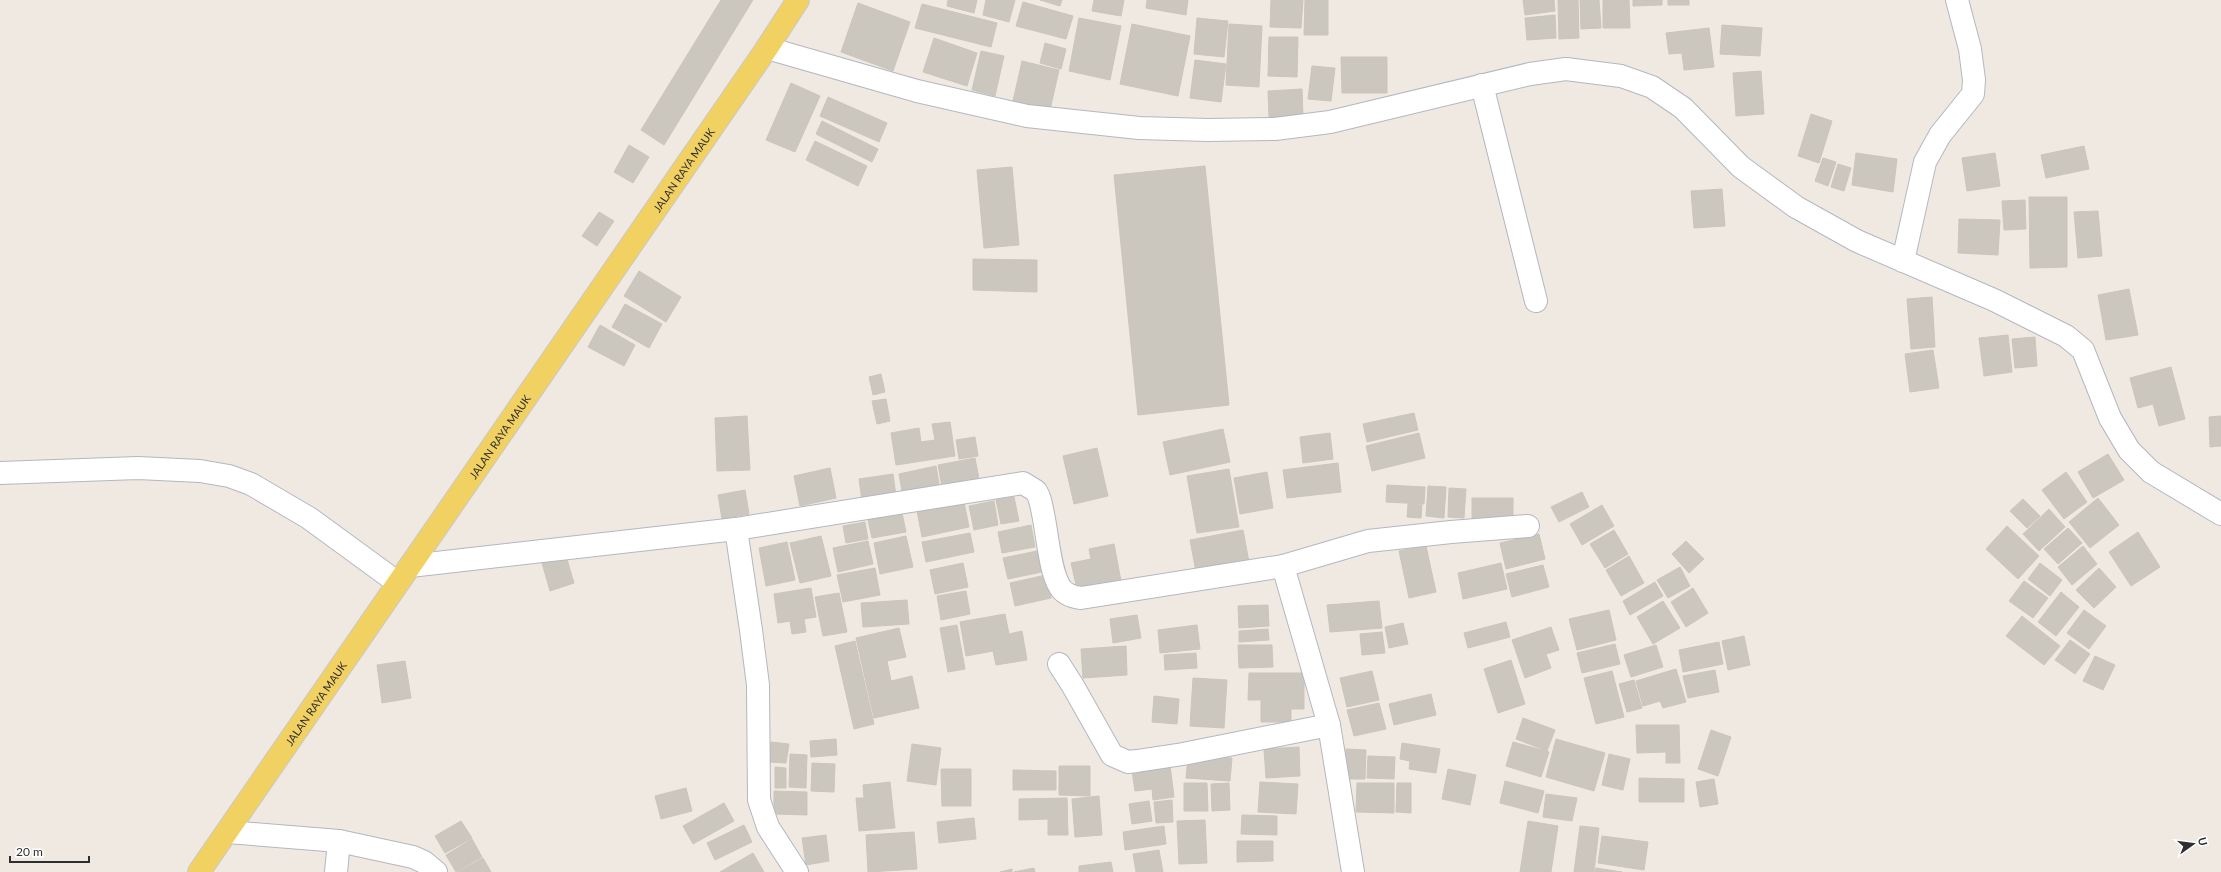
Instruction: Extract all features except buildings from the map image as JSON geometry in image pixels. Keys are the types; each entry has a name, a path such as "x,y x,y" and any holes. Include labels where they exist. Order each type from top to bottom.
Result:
{"main road":[{"name":"JALAN RAYA MAUK","path":"199,872 768,48 798,0"}],"street":[{"path":"1903,261 1925,162 1940,135 1973,94 1974,80 1970,49 1957,0"},
{"path":"768,48 917,91 1020,114 1139,128 1208,130 1291,127 1330,122 1530,74 1566,69 1621,76 1652,87 1684,108 1741,167 1796,207 1857,241 1994,300 2066,336 2083,350 2110,418 2129,450 2151,472 2221,514"},
{"path":"1482,85 1536,301"},
{"path":"0,473 138,468 200,471 229,476 251,484 404,574 736,529 1023,484 1036,491 1040,497 1057,579 1063,590 1074,597 1090,597 1283,566 1368,541 1451,532 1528,526"},
{"path":"736,529 752,630 758,685 759,800 768,827 782,852 797,872"},
{"path":"1283,566 1328,725 1353,872"},
{"path":"1059,664 1074,686 1112,755 1128,762 1183,754 1328,725"},
{"path":"228,832 339,841 413,856 424,862 436,872"},
{"path":"336,872 339,841"}]}
